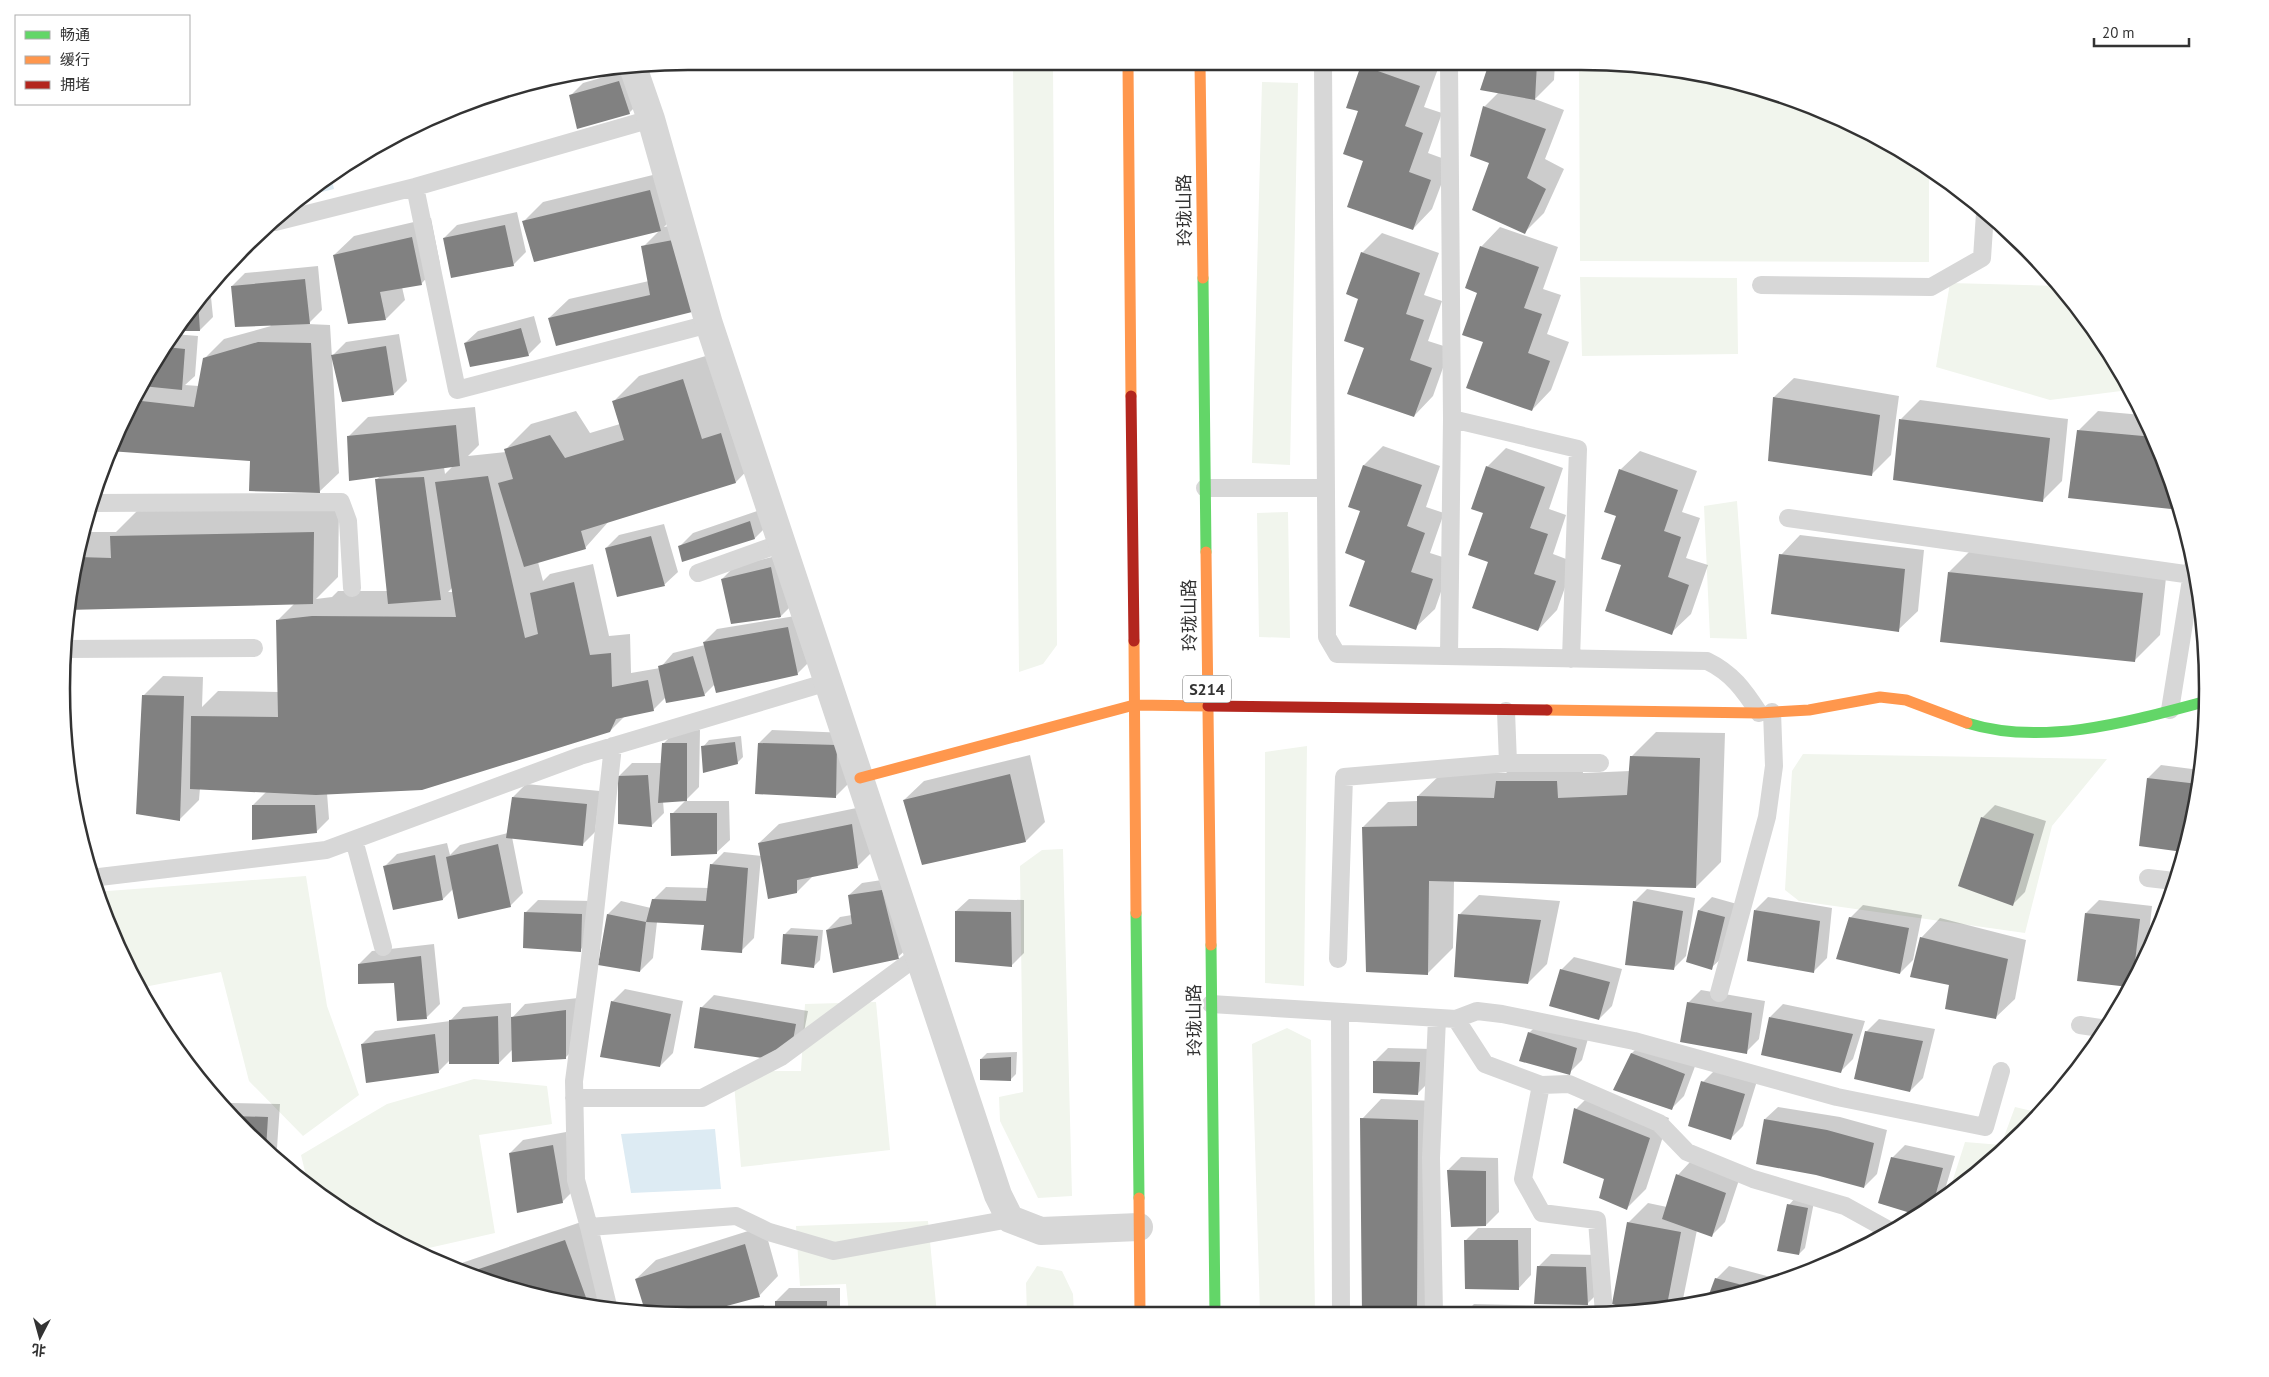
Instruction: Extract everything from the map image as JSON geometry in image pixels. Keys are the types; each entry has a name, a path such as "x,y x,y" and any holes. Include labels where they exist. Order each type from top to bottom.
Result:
{"main road":[{"path":"1128,70 1140,1307"},
{"name":"玲珑山路","path":"1200,70 1215,1307"},
{"path":"860,778 1134,705 1208,708 1766,712 1807,710 1880,697 1910,700 1944,715 1981,727 2068,731 2199,703"}],"street":[{"path":"635,72 651,119 709,324 998,1195 1010,1219 1040,1231 1139,1228"}],"lane":[{"path":"1323,70 1327,637 1337,654 1707,661 1722,669 1738,682 1766,712 1774,766 1767,817 1719,994"},
{"path":"1450,70 1452,420 1450,656"},
{"path":"285,220 415,187 651,119"},
{"path":"415,187 457,390 709,324"},
{"path":"1761,285 1931,287 1982,258 1984,220"},
{"path":"1452,420 1578,448 1571,658"},
{"path":"1205,488 1326,488"},
{"path":"99,502 341,502 348,521 352,588"},
{"path":"1788,518 2187,567"},
{"path":"698,573 782,543"},
{"path":"2170,710 2190,586"},
{"path":"71,648 254,648"},
{"path":"100,877 326,850 580,756 828,682"},
{"path":"1506,710 1508,763"},
{"path":"607,1302 576,1180 574,1081 589,968 613,746"},
{"path":"1338,959 1344,777 1508,763 1600,763"},
{"path":"354,840 383,947"},
{"path":"2148,878 2168,880"},
{"path":"574,1098 702,1098 781,1057 919,955"},
{"path":"1211,1004 1456,1019 1478,1012 1502,1014 1634,1041 1837,1097 1984,1127 2001,1071"},
{"path":"1340,1012 1341,1307"},
{"path":"1434,1307 1431,1158 1437,1018"},
{"path":"1456,1019 1485,1064 1541,1086 1569,1084 1659,1123 1687,1152 1753,1179 1845,1206 1884,1227"},
{"path":"2080,1025 2098,1028"},
{"path":"1541,1086 1523,1179 1542,1213 1597,1220 1603,1306"},
{"path":"589,1227 736,1216 769,1232 834,1252 1010,1219"}],"shaded area":[{"path":"1013,70 1053,70 1057,645 1043,664 1019,672"},
{"path":"1579,70 1621,71 1661,75 1741,91 1817,117 1854,134 1890,153 1929,178 1929,262 1580,261"},
{"path":"1262,82 1298,83 1290,465 1252,463"},
{"path":"333,183 334,189 320,192"},
{"path":"1580,277 1737,278 1738,354 1582,356"},
{"path":"1950,283 2050,286 2095,345 2122,391 2050,400 1936,367"},
{"path":"1737,501 1747,639 1710,638 1704,506"},
{"path":"1288,512 1290,638 1259,637 1257,513"},
{"path":"1307,746 1304,986 1265,983 1265,752"},
{"path":"1803,754 2107,759 2052,826 2025,933 1799,901 1785,890 1792,771"},
{"path":"1063,849 1072,1196 1038,1198 1000,1121 999,1097 1023,1092 1020,866 1042,850"},
{"path":"306,876 327,1006 359,1095 303,1136 249,1081 221,972 147,986 117,925 105,891"},
{"path":"876,1002 890,1150 741,1167 733,1071 801,1071 805,1004"},
{"path":"1287,1028 1311,1040 1315,1307 1260,1307 1252,1044"},
{"path":"474,1079 547,1086 552,1124 479,1135 495,1233 427,1248 379,1224 345,1203 306,1174 301,1155 387,1104"},
{"path":"2015,1107 2032,1111 2018,1126 2003,1140"},
{"path":"715,1129 721,1189 631,1193 621,1134"},
{"path":"1965,1142 1998,1145 1952,1183"},
{"path":"928,1221 936,1307 848,1307 846,1284 800,1286 796,1226"},
{"path":"1037,1266 1062,1271 1073,1294 1074,1307 1027,1307 1026,1283"}],"building":[{"path":"1359,70 1375,70 1420,86 1405,126 1423,133 1409,172 1431,180 1413,230 1347,207 1363,161 1343,154 1358,111 1346,108"},
{"path":"1487,70 1537,70 1535,100 1480,90"},
{"path":"619,81 630,114 577,129 569,95"},
{"path":"1483,106 1546,129 1527,178 1546,189 1525,234 1472,210 1489,163 1470,156"},
{"path":"650,190 661,231 534,262 522,221"},
{"path":"505,225 514,266 451,278 443,238"},
{"path":"412,237 422,285 380,292 386,320 348,324 333,255"},
{"path":"673,240 692,312 556,346 548,318 650,295 641,246"},
{"path":"1480,246 1539,267 1524,308 1542,314 1528,353 1550,361 1532,411 1466,388 1483,342 1462,335 1477,293 1465,288"},
{"path":"1361,252 1420,273 1406,314 1424,320 1410,360 1432,368 1414,417 1347,394 1364,348 1344,341 1358,299 1346,294"},
{"path":"305,279 310,324 235,327 231,286"},
{"path":"199,311 200,331 184,331"},
{"path":"521,328 529,356 470,367 464,343"},
{"path":"258,342 311,343 320,493 249,491 250,461 117,452 141,401 194,407 203,358"},
{"path":"386,346 394,395 342,402 331,355"},
{"path":"172,348 185,349 182,390 149,387"},
{"path":"683,379 702,439 721,433 736,483 581,531 586,549 524,567 498,483 513,479 504,449 550,435 565,458 624,440 612,401"},
{"path":"1773,397 1880,415 1872,476 1768,461"},
{"path":"1899,419 2050,438 2043,502 1893,480"},
{"path":"456,425 460,466 349,481 347,436"},
{"path":"2077,430 2145,436 2171,507 2171,509 2068,498"},
{"path":"1363,465 1422,485 1407,526 1425,533 1411,572 1433,579 1416,630 1349,606 1365,561 1345,553 1360,511 1348,507"},
{"path":"1486,466 1545,487 1530,528 1548,534 1534,574 1556,581 1538,631 1472,608 1488,562 1468,555 1483,513 1471,509"},
{"path":"1619,469 1678,490 1664,531 1681,537 1668,577 1689,585 1672,635 1605,611 1621,565 1601,559 1616,516 1604,512"},
{"path":"488,476 525,638 538,634 530,593 574,582 590,655 611,653 612,687 648,680 654,711 616,719 610,732 422,790 316,795 190,789 191,716 278,717 276,620 312,616 456,617 435,482"},
{"path":"424,477 441,600 388,604 375,479"},
{"path":"750,521 755,539 682,562 678,546"},
{"path":"314,532 313,604 75,610 84,557 111,558 110,536"},
{"path":"651,536 665,586 617,597 605,548"},
{"path":"1779,554 1905,569 1899,632 1771,614"},
{"path":"771,567 781,617 731,624 721,579"},
{"path":"1948,572 2143,593 2135,662 1940,642"},
{"path":"788,627 798,675 716,693 703,642"},
{"path":"693,656 705,696 666,703 658,666"},
{"path":"142,695 184,696 180,821 136,814"},
{"path":"735,742 738,764 703,773 701,746"},
{"path":"662,743 687,743 687,801 658,803"},
{"path":"758,743 837,745 836,798 755,794"},
{"path":"1630,756 1700,758 1696,888 1429,881 1428,975 1366,972 1362,827 1417,826 1417,796 1494,798 1496,781 1557,781 1558,798 1627,795"},
{"path":"1010,774 1026,842 922,865 903,800"},
{"path":"648,775 652,827 618,824 618,776"},
{"path":"2147,778 2192,783 2177,851 2139,846"},
{"path":"512,797 587,804 583,846 506,838"},
{"path":"252,805 315,805 317,833 252,840"},
{"path":"670,813 717,813 717,854 671,856"},
{"path":"1981,817 2034,834 2013,906 1958,886"},
{"path":"852,824 858,868 797,880 797,893 768,899 758,843"},
{"path":"498,844 511,907 458,919 446,857"},
{"path":"435,855 443,900 393,910 383,866"},
{"path":"710,864 748,868 742,953 701,950 704,925 646,922 652,899 706,901"},
{"path":"882,890 899,959 833,973 826,930 852,924 848,895"},
{"path":"1633,901 1683,911 1674,970 1625,965"},
{"path":"1698,910 1725,917 1712,970 1686,962"},
{"path":"1754,910 1820,921 1814,973 1747,961"},
{"path":"955,911 1011,912 1012,967 955,962"},
{"path":"524,912 582,914 581,952 523,948"},
{"path":"2085,913 2140,919 2135,962 2122,986 2077,981"},
{"path":"607,914 646,922 640,972 598,965"},
{"path":"1458,914 1541,920 1528,984 1454,977"},
{"path":"1849,917 1909,928 1900,974 1836,959"},
{"path":"783,934 818,936 814,968 781,964"},
{"path":"1920,937 2008,959 1996,1019 1945,1009 1949,985 1910,977"},
{"path":"421,956 427,1019 397,1021 394,983 358,984 358,964"},
{"path":"1560,969 1610,982 1599,1020 1549,1006"},
{"path":"611,1001 671,1014 660,1067 600,1057"},
{"path":"1687,1002 1752,1013 1747,1054 1680,1042"},
{"path":"700,1007 796,1024 789,1062 694,1048"},
{"path":"566,1010 566,1059 512,1062 511,1017"},
{"path":"498,1016 499,1064 449,1064 449,1020"},
{"path":"1769,1017 1853,1034 1841,1073 1761,1055"},
{"path":"1865,1031 1923,1041 1910,1092 1854,1079"},
{"path":"1528,1032 1577,1048 1570,1075 1519,1061"},
{"path":"435,1034 439,1073 366,1083 361,1044"},
{"path":"1631,1053 1685,1074 1672,1110 1613,1090"},
{"path":"1011,1057 1011,1081 980,1080 980,1059"},
{"path":"1373,1061 1420,1062 1418,1095 1373,1093"},
{"path":"1701,1081 1745,1094 1731,1140 1688,1126"},
{"path":"1574,1108 1650,1138 1627,1210 1599,1198 1604,1179 1563,1163"},
{"path":"242,1116 268,1117 267,1140"},
{"path":"1360,1118 1418,1120 1417,1307 1362,1307"},
{"path":"1764,1119 1827,1130 1874,1143 1864,1188 1816,1175 1756,1164"},
{"path":"553,1145 563,1203 517,1213 509,1153"},
{"path":"1891,1157 1943,1168 1936,1195 1909,1212 1878,1203"},
{"path":"1447,1170 1486,1171 1486,1226 1451,1227"},
{"path":"1676,1174 1726,1193 1712,1237 1662,1219"},
{"path":"1787,1204 1808,1208 1799,1255 1777,1251"},
{"path":"1627,1222 1681,1232 1668,1301 1621,1306 1612,1304"},
{"path":"565,1240 586,1298 528,1286 478,1269"},
{"path":"1464,1240 1518,1240 1519,1290 1465,1289"},
{"path":"745,1244 760,1297 723,1307 643,1306 635,1279"},
{"path":"1537,1266 1586,1267 1588,1305 1534,1304"},
{"path":"1715,1278 1743,1285 1741,1286 1709,1293"},
{"path":"775,1301 827,1301 827,1307 775,1307"}],"traffic: fast":[{"path":"1203,278 1206,552"},
{"path":"1967,723 1996,730 2057,732 2088,729 2118,723 2199,703"},
{"path":"1136,913 1139,1198"},
{"path":"1211,945 1215,1307"}],"traffic: slow":[{"path":"1128,70 1131,396"},
{"path":"1200,70 1203,278"},
{"path":"1206,552 1211,945"},
{"path":"1134,641 1136,913"},
{"path":"1547,710 1759,713 1809,710 1880,697 1906,700 1967,723"},
{"path":"860,778 1134,705 1208,706"},
{"path":"1139,1198 1140,1307"}],"traffic: jam":[{"path":"1131,396 1134,641"},
{"path":"1208,706 1547,710"}]}
